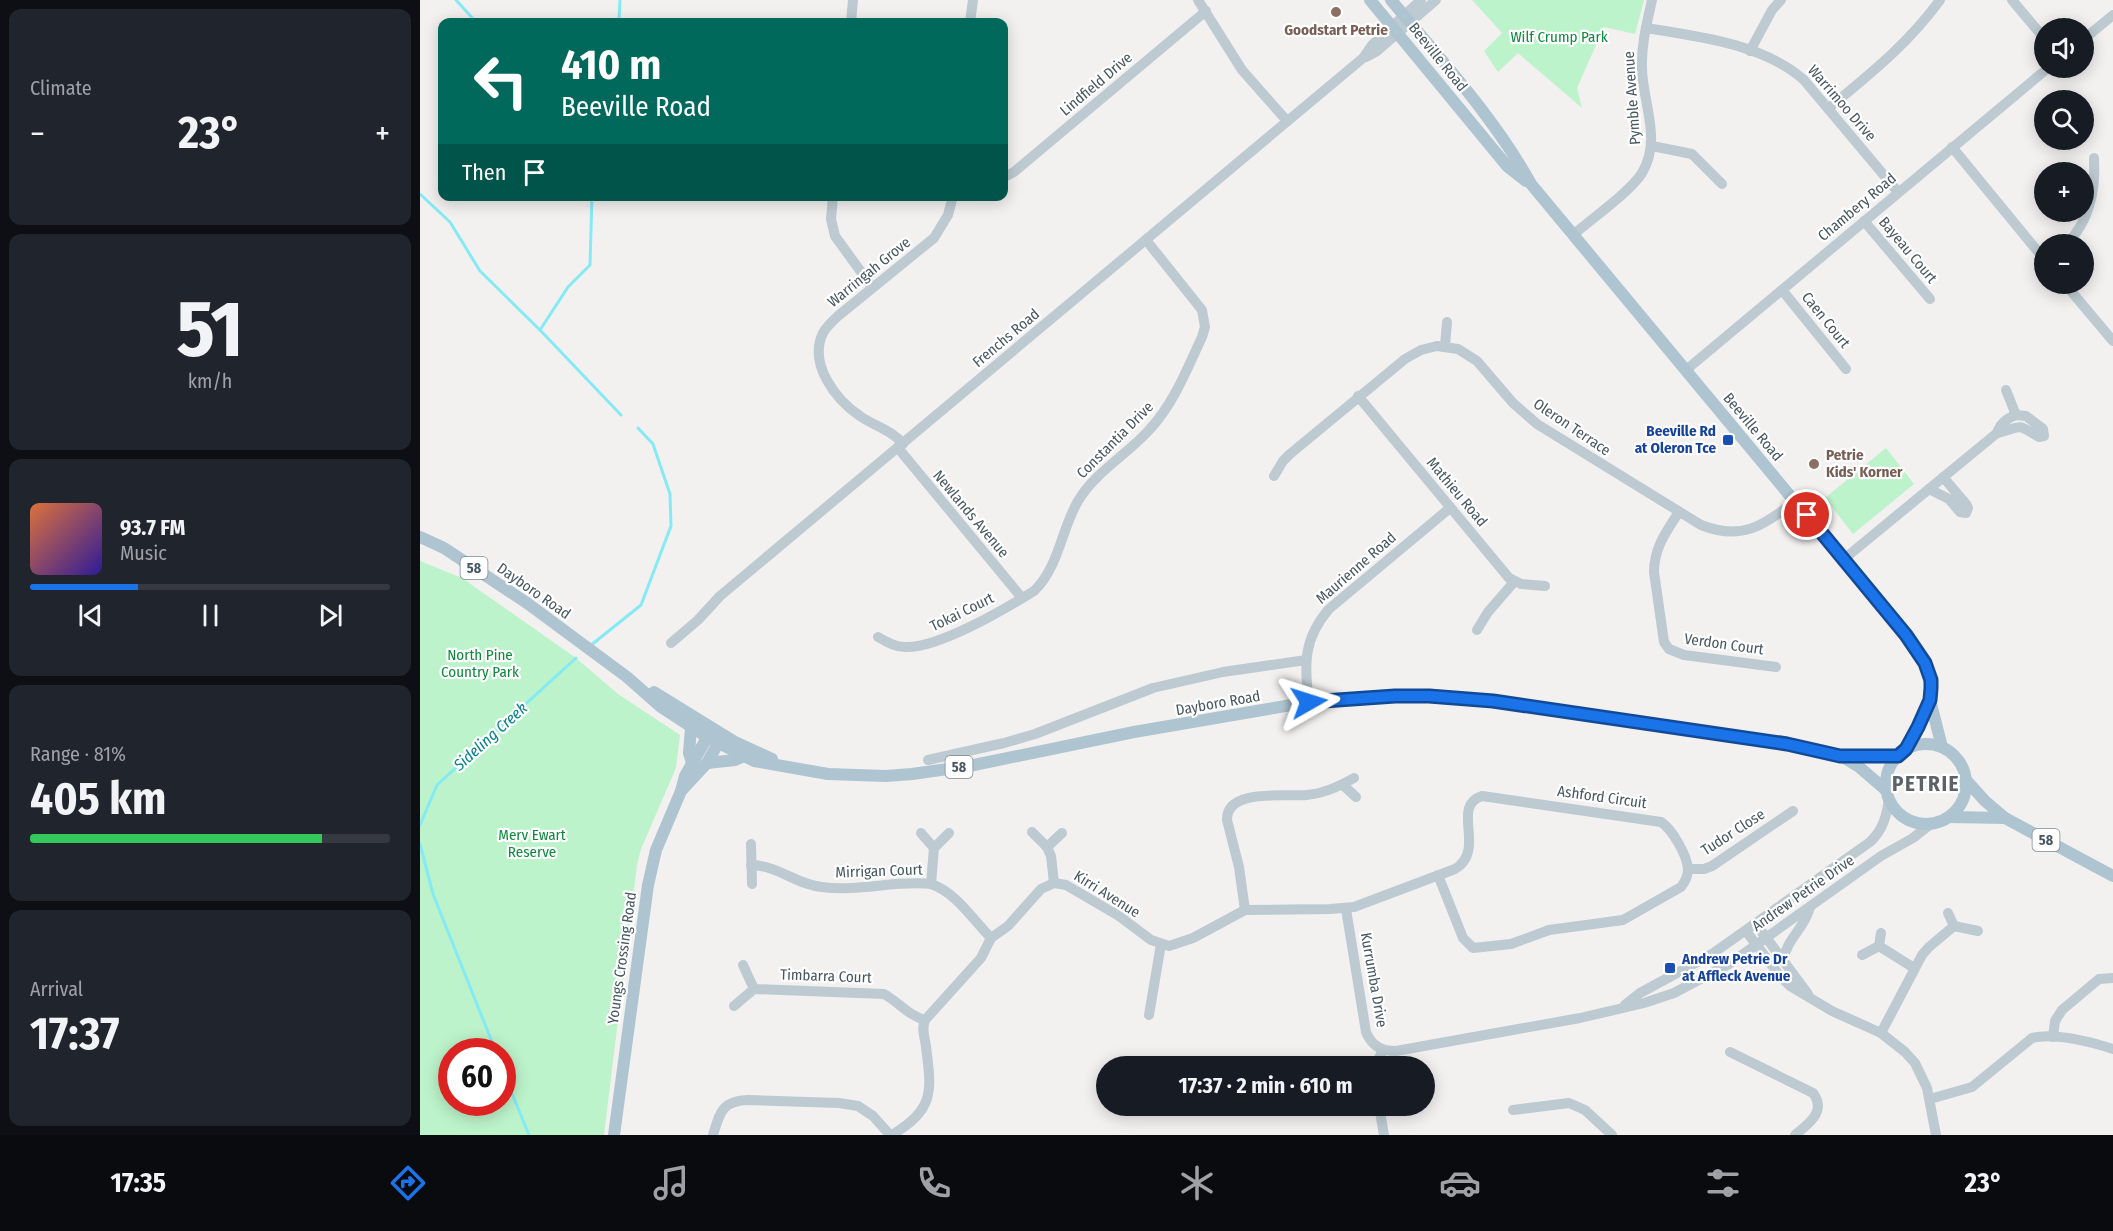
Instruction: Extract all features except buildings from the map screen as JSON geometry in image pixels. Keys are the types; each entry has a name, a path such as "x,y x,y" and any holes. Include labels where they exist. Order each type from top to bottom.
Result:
{"main road":[{"name":"Beeville Road","path":"1370,0 1507,166 1531,184"},
{"name":"Beeville Road","path":"1390,0 1509,147 1531,184 1844,559 1919,653 1931,680 1930,700 1942,747"},
{"name":"Dayboro Road","path":"420,537 444,548 527,603 691,728 782,765"},
{"name":"Dayboro Road","path":"627,677 648,688 744,756 765,764 847,776 912,774 969,766 1134,732 1309,702 1429,696 1493,701 1787,744 1840,756 1858,766 1888,795"},
{"path":"1888,795 1889,768 1902,752 1930,700"},
{"path":"691,728 689,753 692,763"},
{"name":"Youngs Crossing Road","path":"681,791 707,763 715,736"},
{"name":"Youngs Crossing Road","path":"614,1135 646,894 660,839 681,791 685,776 692,763 715,736"},
{"name":"58","path":"1902,752 1921,744 1942,747 1960,762 1966,780 1979,795 2005,818 2113,876"},
{"name":"Dayboro Road","path":"1840,756 1902,752"},
{"path":"707,763 735,760 744,756"},
{"path":"1949,816 1961,803 1966,780"},
{"name":"58","path":"1888,795 1896,810 1906,818 1919,823 1932,823 1949,816 2005,818"}],"street":[{"path":"851,18 853,0"},
{"path":"971,18 973,0"},
{"path":"1198,0 1242,70 1287,121"},
{"name":"Frenchs Road","path":"1407,20 1421,0"},
{"name":"Frenchs Road","path":"671,643 698,620 720,596 1363,58 1372,45 1436,0"},
{"name":"Pymble Avenue","path":"1573,235 1641,175 1647,163 1652,146 1652,132 1643,86 1642,47 1652,0"},
{"path":"1750,51 1772,10 1781,0"},
{"path":"1829,108 1900,48 1920,27 1940,0"},
{"path":"2012,0 2034,26"},
{"name":"Lindfield Drive","path":"1008,175 1206,11"},
{"path":"2094,31 2113,15"},
{"name":"Warrimoo Drive","path":"1646,28 1701,37 1750,51 1786,65 1795,71 1829,108 1898,192"},
{"name":"Chambery Road","path":"1686,370 2036,78"},
{"path":"1652,146 1692,154 1722,184"},
{"path":"1952,147 2034,247"},
{"path":"2076,234 2088,210 2095,179 2094,158"},
{"path":"833,201 831,219 836,236 872,287"},
{"name":"Warringah Grove","path":"900,446 896,437 861,416 841,400 828,383 820,361 820,343 828,326 872,287 934,238 948,214 951,201"},
{"name":"Bayeau Court","path":"1864,221 1930,298"},
{"name":"Constantia Drive","path":"1022,598 1044,581 1071,516 1088,488 1150,430 1169,406 1202,338 1205,327 1202,310 1146,240"},
{"name":"Caen Court","path":"1782,290 1846,369"},
{"path":"2073,294 2113,341"},
{"path":"1274,477 1290,454 1412,354 1429,347 1445,346 1446,322"},
{"name":"Oleron Terrace","path":"1445,346 1466,353 1477,361 1513,403 1537,424 1678,512 1712,529 1735,533 1765,524 1795,501"},
{"path":"2006,390 2016,415"},
{"name":"Mathieu Road","path":"1358,396 1504,573 1514,582"},
{"path":"1844,559 1997,433 2020,426 2039,437 2048,439 2043,429 2026,416 2016,415 2007,419 1999,426 1997,433"},
{"name":"Newlands Avenue","path":"900,446 1022,598"},
{"path":"1929,489 1948,499 1960,512 1966,513 1968,508 1966,504 1943,477"},
{"name":"Maurienne Road","path":"1309,702 1305,676 1306,660 1315,629 1329,609 1450,508"},
{"name":"Verdon Court","path":"1678,512 1661,540 1654,562 1666,651 1776,667"},
{"path":"1477,630 1488,612 1514,582 1545,586"},
{"name":"Tokai Court","path":"878,637 895,646 904,647 933,643 1022,598"},
{"name":"Dayboro Road","path":"928,760 1035,734 1163,685 1223,672 1306,660"},
{"path":"1245,910 1239,867 1227,820 1230,807 1240,800 1281,794 1305,795 1343,784 1354,778"},
{"path":"1343,784 1356,797"},
{"name":"Andrew Petrie Drive","path":"1622,1007 1640,993 1700,962 1870,842 1883,824 1887,812 1888,795"},
{"name":"Ashford Circuit","path":"1346,909 1460,866 1467,858 1470,848 1468,807 1473,799 1482,796 1661,822 1673,833 1688,869"},
{"name":"Tudor Close","path":"1688,869 1704,869 1712,866 1792,811"},
{"name":"Andrew Petrie Drive","path":"1383,1050 1396,1051 1580,1018 1659,999 1690,986 1729,964 1881,856 1913,838 1932,823"},
{"path":"1032,832 1047,847 1051,856 1054,883"},
{"path":"921,833 934,848"},
{"path":"931,884 934,848 949,833"},
{"path":"1047,847 1062,833"},
{"path":"751,844 752,884"},
{"name":"Mirrigan Court","path":"751,865 767,866 800,882 826,888 931,884 941,887 991,938"},
{"path":"1438,875 1463,938 1473,948 1480,948 1511,944 1549,930 1623,920 1681,887 1688,869"},
{"name":"Kirri Avenue","path":"925,1020 981,958 991,938 1008,926 1041,889 1054,883 1066,885 1161,944"},
{"path":"1784,960 1787,945 1808,918 1810,907"},
{"path":"1149,1015 1161,944 1177,945 1245,910 1346,909"},
{"name":"Kurrumba Drive","path":"1346,909 1366,1032 1372,1043 1383,1050"},
{"path":"1948,913 1954,926"},
{"path":"1756,923 1810,997"},
{"path":"1954,926 1978,931"},
{"path":"1881,1033 1914,968 1929,947 1954,926"},
{"path":"1746,931 1785,981 1832,1011 1881,1033 1898,1046 1915,1064 1930,1099 1936,1135"},
{"path":"1879,946 1881,933"},
{"path":"1879,946 1914,968"},
{"path":"1862,955 1879,946"},
{"path":"734,1006 754,989 743,965"},
{"path":"2053,1036 2055,1020 2062,1010 2099,979 2113,978"},
{"name":"Timbarra Court","path":"754,989 876,993 892,998 907,1013 925,1020"},
{"path":"713,1135 724,1108 734,1101 748,1100 839,1103 858,1106 873,1116 891,1135 913,1121 927,1101 930,1080 922,1030 925,1020"},
{"path":"1930,1099 1972,1087 2026,1042 2041,1036 2053,1036 2113,1049"},
{"path":"1380,1056 1383,1050"},
{"path":"1730,1052 1814,1094 1819,1103 1817,1114 1795,1135"},
{"path":"1514,1110 1569,1103 1585,1110 1612,1135"},
{"path":"1381,1116 1384,1135"}],"green space":[{"name":"Wilf Crump Park","path":"1472,0 1644,0 1635,34 1604,27 1577,88 1582,108 1518,53 1498,72 1484,51 1502,33"},
{"path":"1886,448 1914,484 1853,534 1825,498"},
{"name":"Merv Ewart Reserve","path":"420,561 462,578 576,658 618,694 680,735 676,768 641,849 637,865 604,1135 420,1135"}],"waterway":[{"name":"Sideling Creek","path":"456,0 472,18"},
{"path":"619,18 620,0"},
{"name":"Sideling Creek","path":"420,194 450,222 480,271 621,415"},
{"name":"Sideling Creek","path":"540,330 568,287 590,265 592,201"},
{"name":"Sideling Creek","path":"590,646 641,605 671,526 670,494 653,444 638,428"},
{"name":"Sideling Creek","path":"420,825 437,785 576,658"},
{"name":"Sideling Creek","path":"420,844 433,894 490,1038"},
{"name":"Sideling Creek","path":"516,1103 529,1135"}],"place":[{"name":"Goodstart Petrie","path":"1336,12"},
{"name":"Beeville Rd at Oleron Tce","path":"1728,440"},
{"name":"Petrie Kids' Korner","path":"1814,464"},
{"name":"Andrew Petrie Dr at Affleck Avenue","path":"1670,968"}],"district":[{"name":"PETRIE","path":"1926,784"}],"route":[{"path":"1309,702 1395,696 1493,701 1787,744 1840,756 1898,756 1906,749 1930,700 1931,680 1928,670 1906,635 1807,515"}],"park label":[{"name":"North Pine Country Park","path":"480,664"}]}
